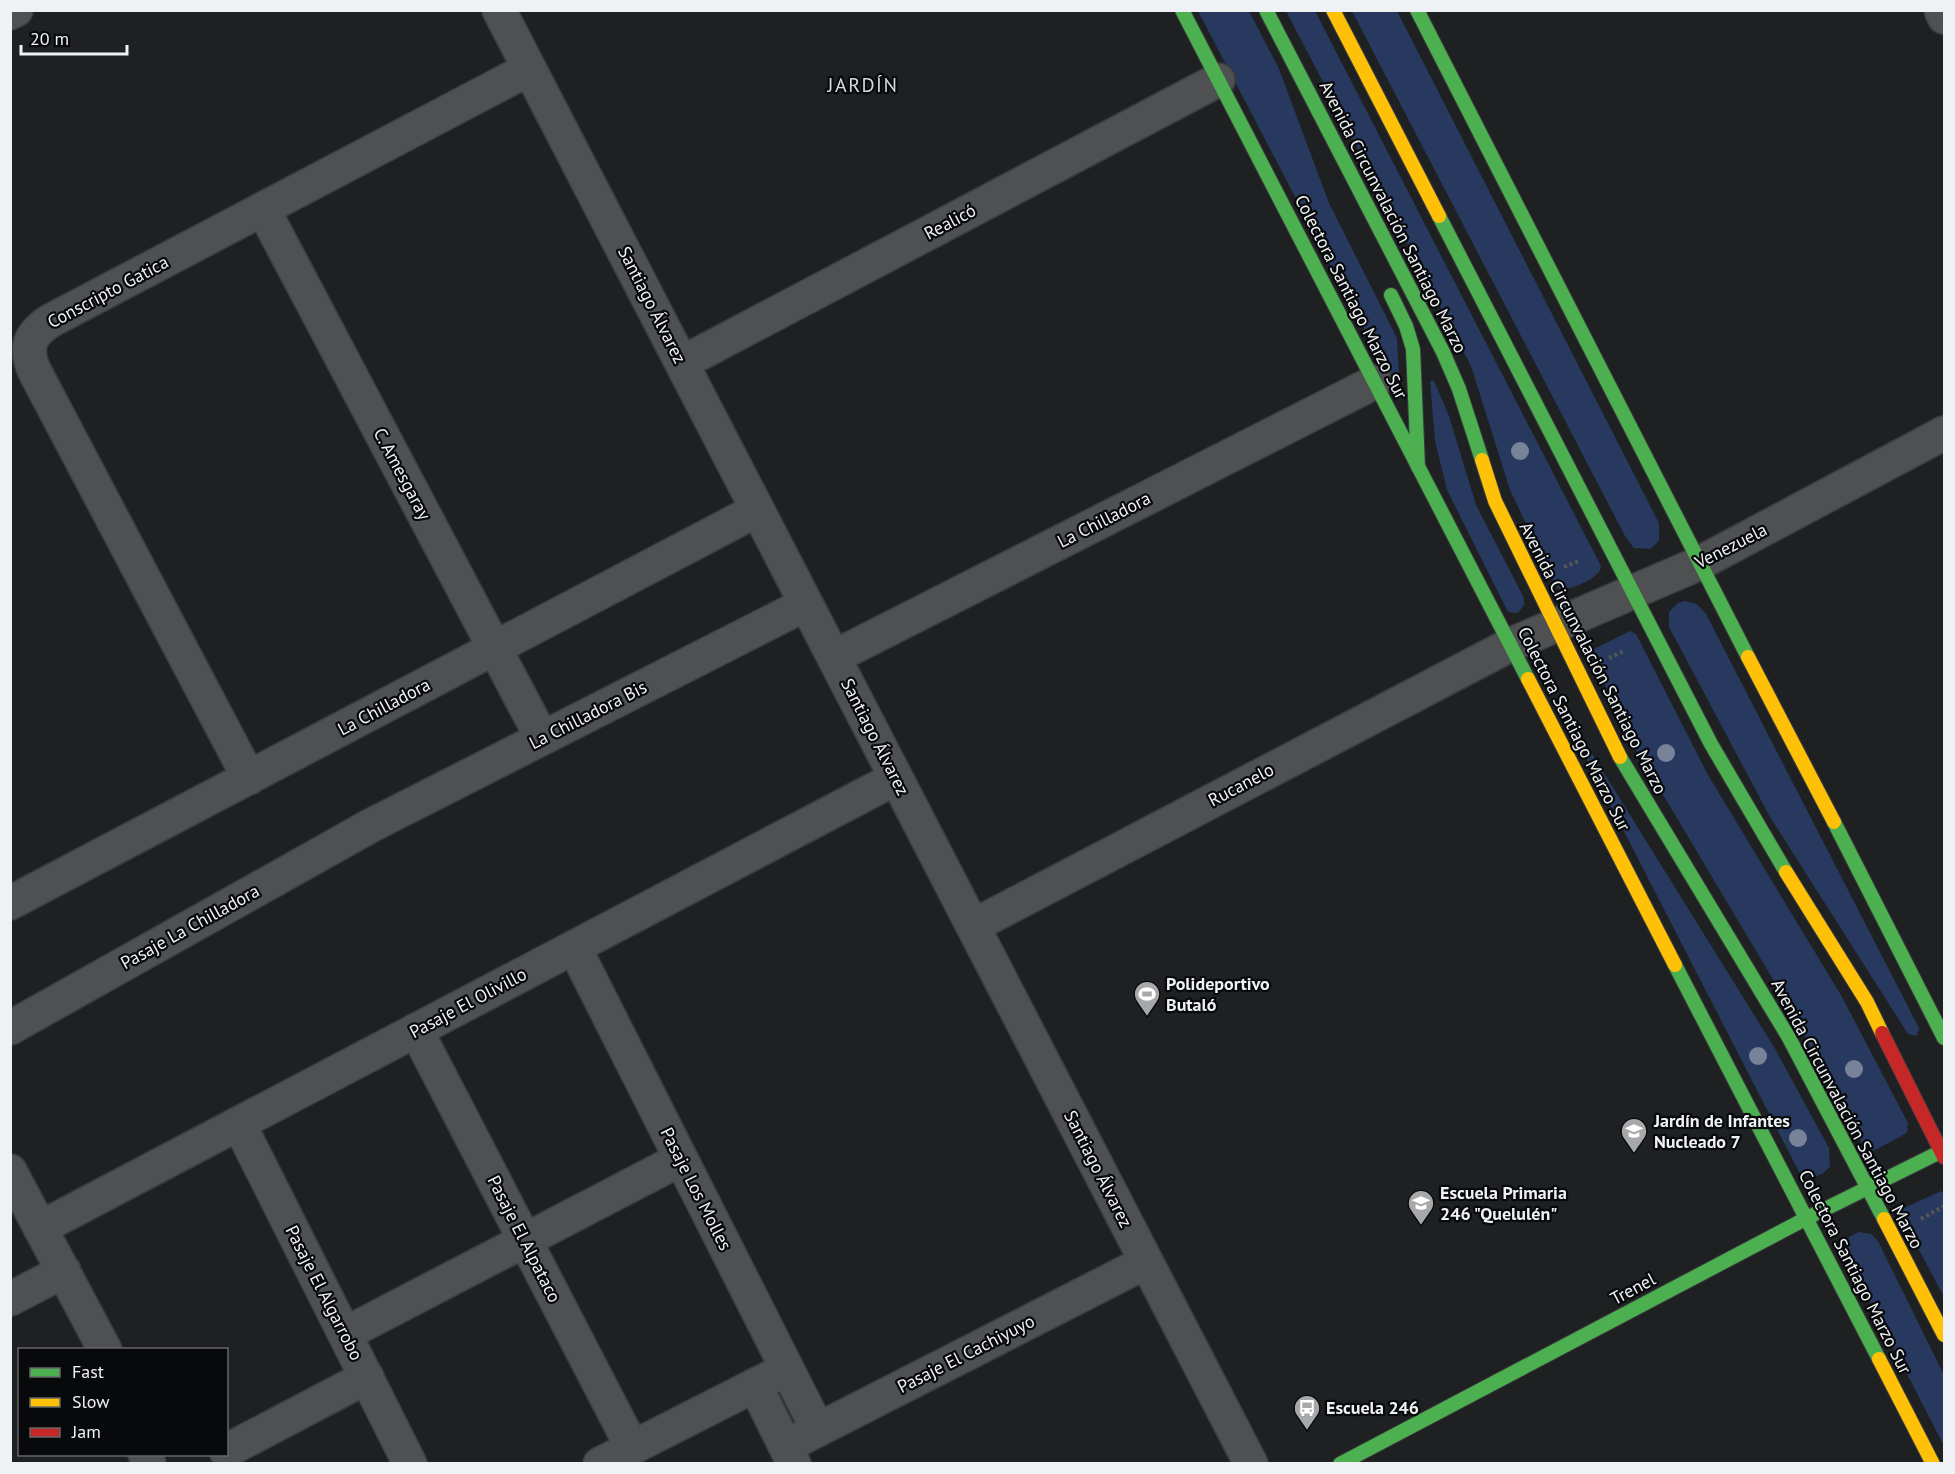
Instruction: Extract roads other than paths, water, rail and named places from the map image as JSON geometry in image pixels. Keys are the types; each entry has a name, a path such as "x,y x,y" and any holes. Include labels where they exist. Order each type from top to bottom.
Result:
{"street":[{"path":"10,13 16,10"},
{"name":"Santiago Álvarez","path":"499,10 1251,1464"},
{"name":"Colectora Santiago Marzo Sur","path":"1182,10 1933,1464"},
{"name":"Avenida Circunvalación Santiago Marzo","path":"1266,10 1443,352 1459,389 1495,501 1626,769 1778,1019 1944,1335"},
{"path":"1333,10 1729,778 1867,1002 1943,1153"},
{"path":"1417,10 1944,1038"},
{"path":"1941,10 1944,17"},
{"name":"Conscripto Gatica","path":"249,778 35,372 28,352 29,342 34,334 50,321 529,69"},
{"name":"Realicó","path":"682,363 1218,80"},
{"path":"1320,113 1334,175"},
{"name":"C. Amesgaray","path":"263,209 542,738"},
{"path":"1386,285 1406,326 1413,349 1418,467"},
{"name":"La Chilladora","path":"834,657 1375,382"},
{"name":"Venezuela","path":"1510,645 1700,562 1944,433"},
{"name":"La Chilladora","path":"10,903 757,510"},
{"name":"La Chilladora Bis","path":"370,826 806,604"},
{"name":"Rucanelo","path":"973,926 1510,645"},
{"name":"Pasaje El Olivillo","path":"40,1228 896,778"},
{"name":"Pasaje La Chilladora","path":"10,1028 370,826"},
{"name":"Pasaje Los Molles","path":"574,947 818,1430"},
{"name":"Pasaje El Alpataco","path":"416,1030 632,1447"},
{"name":"Pasaje El Algarrobo","path":"238,1124 410,1464"},
{"name":"Trenel","path":"1340,1464 1807,1218 1943,1153"},
{"path":"345,1334 681,1159"},
{"path":"10,1171 104,1348"},
{"name":"Pasaje El Cachiyuyo","path":"790,1455 818,1430 1146,1262"},
{"path":"10,1299 64,1271"},
{"path":"600,1464 787,1369"},
{"path":"228,1450 367,1377"},
{"path":"755,1385 790,1455"},
{"path":"202,1464 217,1456"}],"place":[{"name":"Polideportivo Butaló","path":"1147,1017"},
{"name":"Jardín de Infantes Nucleado 7","path":"1634,1154"},
{"name":"Escuela Primaria 246 \"Quelulén\"","path":"1421,1226"},
{"name":"Escuela 246","path":"1307,1431"}],"district":[{"name":"JARDÍN","path":"863,85"}]}
